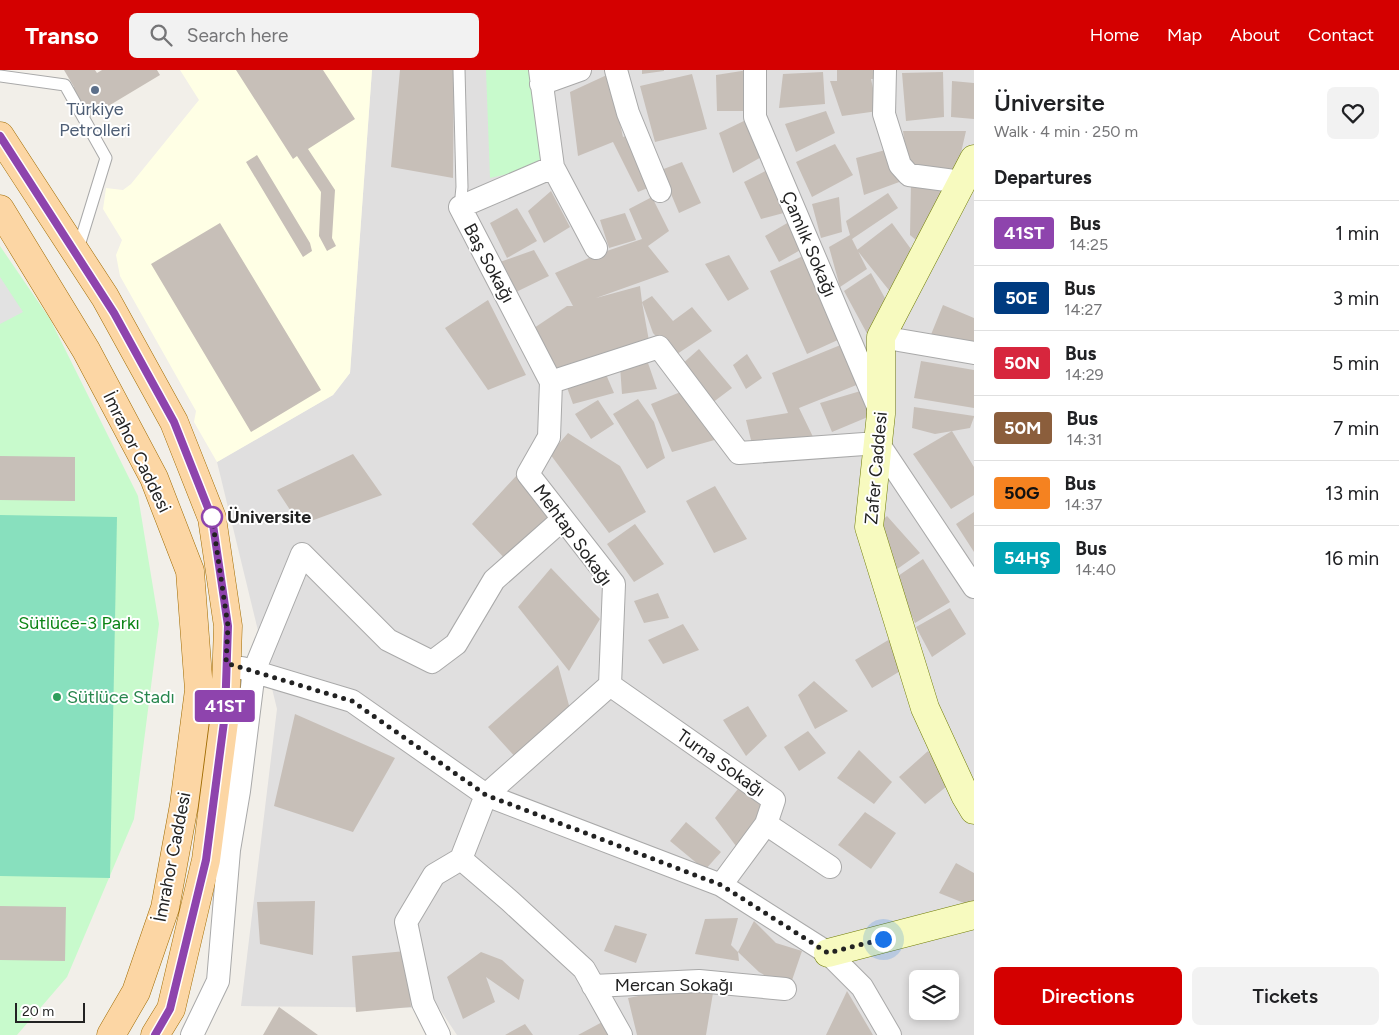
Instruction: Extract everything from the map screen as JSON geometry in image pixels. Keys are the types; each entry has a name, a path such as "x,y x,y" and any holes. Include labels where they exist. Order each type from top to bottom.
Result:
{"main road":[{"name":"İmrahor Caddesi","path":"0,136 105,297 174,422 212,518 228,626 225,714 206,860 170,1009 155,1035"},
{"name":"İmrahor Caddesi","path":"0,208 86,350 154,478 190,571 199,690 184,805 165,908 136,992 119,1033"}],"street":[{"path":"580,70 540,77 553,167 596,248"},
{"path":"616,70 628,113 660,191"},
{"name":"Çamlık Sokağı","path":"755,70 755,117 881,414"},
{"path":"885,70 884,114 900,165 909,175 968,170"},
{"name":"Baş Sokağı","path":"551,382 460,207 553,167"},
{"name":"Zafer Caddesi","path":"968,170 881,337 881,414 869,527 924,708 974,810"},
{"path":"881,337 974,353"},
{"path":"551,382 659,347 739,453 878,443 974,587"},
{"name":"Mehtap Sokağı","path":"551,382 549,437 528,474 614,584 610,685"},
{"path":"192,1035 218,981 229,850 239,790 254,671 302,554 388,640 432,662 456,644 494,580 563,519"},
{"path":"226,663 352,701 486,795 721,885 828,953 862,987 890,1035"},
{"path":"439,1035 423,1003 406,922 434,875 461,859 486,795 610,685"},
{"name":"Turna Sokağı","path":"610,685 774,800 766,824 721,885"},
{"path":"766,824 830,867"},
{"name":"Mercan Sokağı","path":"461,859 584,969 621,1035"},
{"path":"828,953 974,915"},
{"name":"Mercan Sokağı","path":"593,986 699,981 785,989"}],"lane":[{"path":"459,70 462,188 460,207"},
{"path":"0,76 65,85 106,158 76,253"}],"shaded area":[{"path":"180,70 372,70 350,373 333,395 217,462 194,422 196,411 120,276 116,255 122,240 103,209 106,188 123,190 131,184 199,100"},
{"path":"372,70 974,70 974,1035 457,1035 439,1008 241,1006 277,709 217,462 333,395 350,373"},
{"path":"0,277 23,312 0,324"}],"green space":[{"path":"486,70 539,70 544,166 490,178"},
{"name":"Sütlüce-3 Parkı","path":"0,246 50,319 138,496 159,624 134,819 67,977 17,1035 0,1035"},
{"name":"Sütlüce Stadı","path":"0,515 117,517 110,878 0,876"}],"building":[{"path":"64,70 95,70 97,73 102,70 157,70 160,75 80,123 63,93 74,87"},
{"path":"236,70 323,70 355,119 308,149 335,190 332,238 336,246 327,251 319,236 321,192 297,156 293,159"},
{"path":"400,70 454,70 453,178 391,167"},
{"path":"642,70 664,70 664,71 642,74"},
{"path":"748,70 749,111 717,111 716,75"},
{"path":"837,70 879,70 880,79 871,79 878,111 842,116 830,81 837,81"},
{"path":"823,72 825,104 779,108 783,74"},
{"path":"943,72 944,117 906,121 902,73"},
{"path":"609,74 623,137 636,132 657,184 638,192 613,142 578,156 570,92"},
{"path":"692,74 707,129 655,142 640,86"},
{"path":"952,81 974,83 974,119 951,117"},
{"path":"826,111 835,133 796,152 785,124"},
{"path":"748,119 765,155 733,173 719,133"},
{"path":"903,131 966,131 957,170 909,175"},
{"path":"835,144 853,175 812,197 796,162"},
{"path":"889,149 902,181 864,195 856,158"},
{"path":"257,155 310,243 312,251 303,257 246,162"},
{"path":"682,162 701,203 679,213 661,170"},
{"path":"771,168 795,210 761,219 744,182"},
{"path":"962,182 923,246 910,235 911,183"},
{"path":"551,191 570,227 544,243 528,211"},
{"path":"888,193 898,208 852,239 867,269 840,287 829,247 850,235 846,221"},
{"path":"652,197 669,231 648,246 669,272 596,298 640,286 649,341 558,371 534,328 567,306 573,306 555,273 598,254 642,239 629,209"},
{"path":"839,197 842,232 821,238 812,204"},
{"path":"517,208 537,241 507,258 490,223"},
{"path":"625,213 636,240 609,248 600,220"},
{"path":"789,222 804,248 779,262 765,236"},
{"path":"220,223 321,390 251,432 151,264"},
{"path":"892,223 916,256 892,294 857,250"},
{"path":"534,250 549,276 514,293 500,262"},
{"path":"729,255 749,289 728,301 705,264"},
{"path":"803,256 840,339 807,354 770,271"},
{"path":"871,273 886,300 870,339 844,291"},
{"path":"652,296 673,321 692,307 712,331 674,356 653,333 642,302"},
{"path":"488,300 526,375 488,390 445,328"},
{"path":"943,305 974,318 974,348 928,342"},
{"path":"843,344 859,384 799,408 815,441 752,444 746,420 788,413 772,373"},
{"path":"699,349 732,388 712,403 681,365"},
{"path":"747,354 762,378 746,389 733,365"},
{"path":"921,361 974,370 974,408 914,398"},
{"path":"648,363 657,389 622,394 620,366"},
{"path":"605,372 614,393 573,404 565,382"},
{"path":"864,390 875,414 832,432 820,403"},
{"path":"683,391 718,439 672,452 651,404"},
{"path":"638,399 654,422 665,458 647,469 613,414"},
{"path":"598,400 614,424 591,439 575,414"},
{"path":"914,407 974,417 970,428 935,434 912,428"},
{"path":"952,431 974,467 974,495 951,509 913,454"},
{"path":"568,433 620,466 646,512 609,533 550,454"},
{"path":"353,454 382,495 300,525 277,490"},
{"path":"0,456 75,457 75,501 0,500"},
{"path":"517,475 563,519 511,565 472,524"},
{"path":"715,486 747,539 714,553 686,501"},
{"path":"974,512 974,552 956,524"},
{"path":"887,516 920,553 893,572 874,528"},
{"path":"635,524 664,564 634,582 607,544"},
{"path":"923,559 950,602 915,623 895,578"},
{"path":"551,568 600,619 569,671 518,607"},
{"path":"658,593 669,618 644,623 634,601"},
{"path":"950,608 966,634 932,657 916,627"},
{"path":"683,624 699,650 663,664 648,640"},
{"path":"890,639 907,667 872,688 855,660"},
{"path":"558,665 570,709 518,760 488,727"},
{"path":"814,681 848,711 815,729 798,695"},
{"path":"748,706 767,736 746,756 723,720"},
{"path":"295,714 395,758 353,832 274,806"},
{"path":"808,731 826,753 799,771 784,747"},
{"path":"859,750 892,782 874,804 837,778"},
{"path":"928,751 952,782 925,804 899,777"},
{"path":"745,780 774,800 736,846 715,818"},
{"path":"865,812 896,833 871,869 838,845"},
{"path":"686,822 721,852 705,870 670,841"},
{"path":"956,863 974,873 974,907 939,893"},
{"path":"315,901 313,955 260,944 257,902"},
{"path":"0,906 66,907 65,961 0,960"},
{"path":"738,918 731,945 738,952 739,961 695,954 705,919"},
{"path":"754,921 776,943 802,951 789,989 759,972 738,952"},
{"path":"615,925 647,934 636,963 604,951"},
{"path":"406,951 411,1007 356,1012 352,956"},
{"path":"481,952 502,960 524,980 519,1000 486,977 495,1002 463,1019 447,977"},
{"path":"715,981 706,1035 637,1035 628,998"},
{"path":"847,991 873,1035 826,1035"},
{"path":"279,1007 318,1035 263,1035"},
{"path":"606,1020 615,1035 578,1035"},
{"path":"525,1024 533,1035 505,1035"}],"bus line":[{"name":"41ST","path":"0,136 114,313 174,422 212,518 228,626 225,714 206,860 170,1009 155,1035"}],"place":[{"name":"Türkiye Petrolleri","path":"95,90"},
{"name":"Üniversite","path":"212,517"},
{"name":"Sütlüce Stadı","path":"57,697"}],"route":[{"path":"212,517 228,626 226,663 352,701 486,795 721,885 828,953 883,939"}]}
